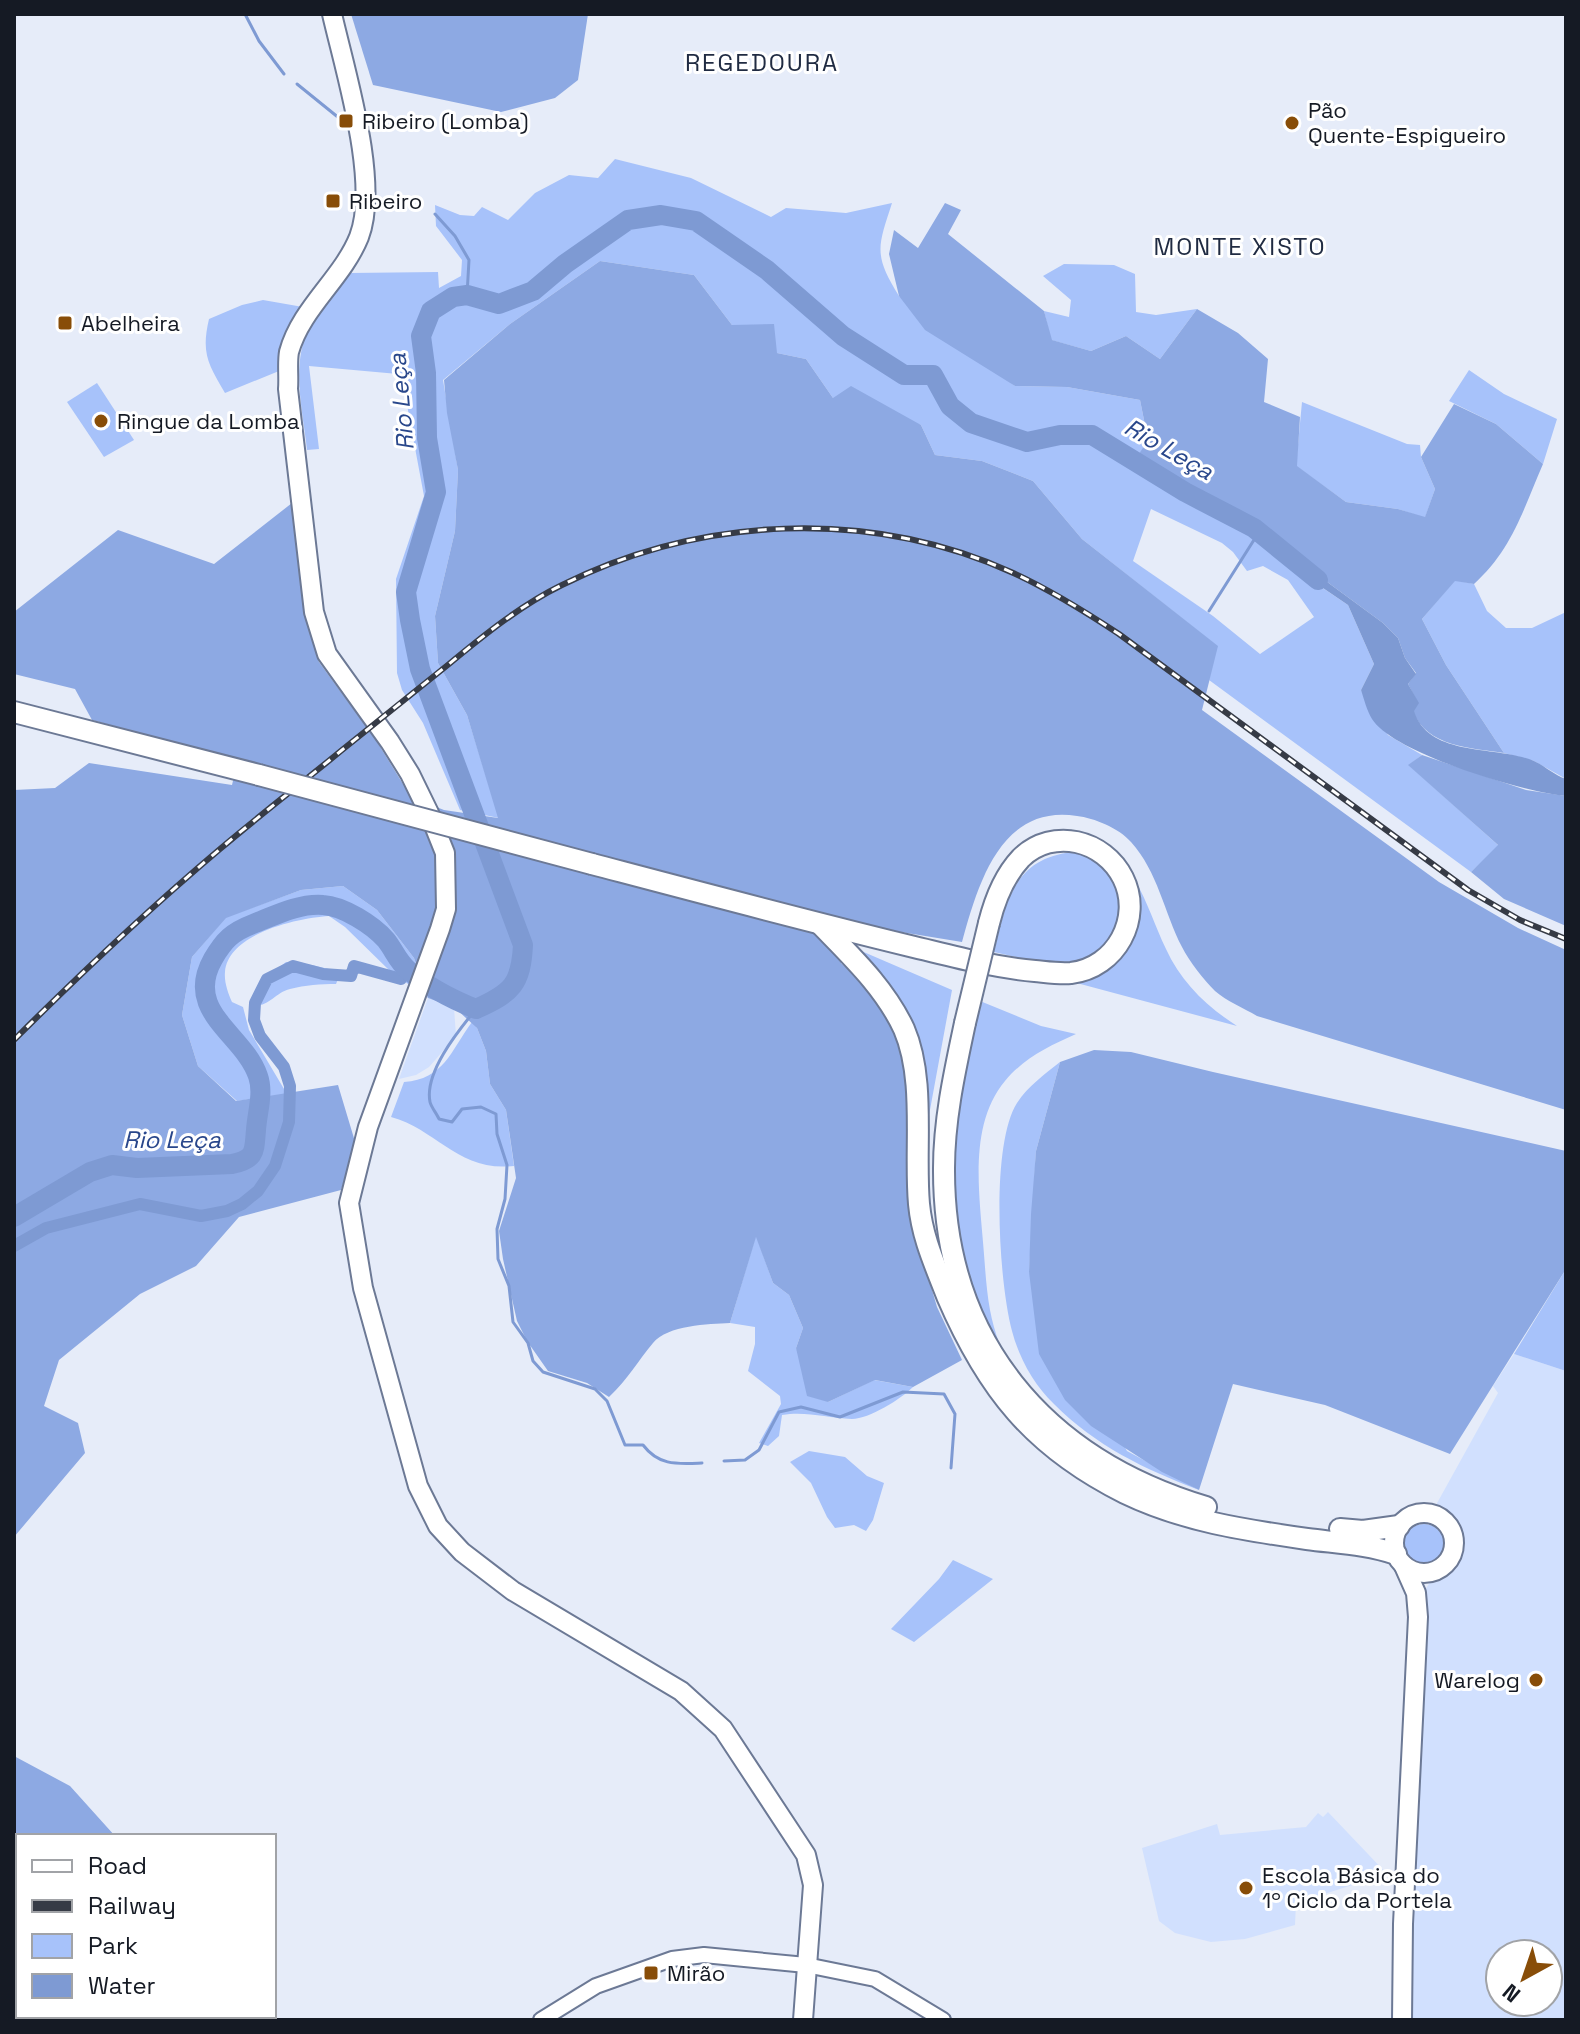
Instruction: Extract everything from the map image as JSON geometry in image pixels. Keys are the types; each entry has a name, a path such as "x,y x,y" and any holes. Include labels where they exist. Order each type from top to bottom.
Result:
{"highway":[{"path":"14,712 821,925 995,967 1067,974 1096,966 1108,956 1125,934 1131,902 1122,875 1102,852 1076,841 1059,841 1029,852 1020,859 1002,886 989,923 965,1023 948,1117 944,1166 946,1216 957,1270 971,1315 993,1358 1019,1393 1069,1438 1096,1457 1182,1500 1244,1516 1339,1529 1363,1531 1399,1526"},
{"path":"821,925 867,972 904,1031 916,1084 919,1206 926,1245 978,1362 1010,1405 1056,1452 1085,1471 1153,1505 1241,1529 1363,1545 1400,1560"}],"main road":[{"path":"332,14 354,113 365,179 365,209 359,236 346,262 300,324 289,354 288,389 314,612 327,654 410,774 445,853 446,909 360,1152 349,1203 363,1288 418,1486 438,1526 471,1559 525,1599 681,1691 723,1729 806,1855 813,1885 803,2020"},
{"path":"1402,2020 1403,1924 1418,1617 1416,1593 1394,1540 1399,1526 1410,1517 1424,1513 1438,1517 1449,1526 1454,1547 1448,1561 1426,1586 1418,1617"},
{"path":"1400,1560 1414,1572 1438,1570"}],"street":[{"path":"541,2020 596,1986 672,1959 704,1955 806,1965 875,1979 943,2020"}],"shaded area":[{"path":"351,14 588,14 578,80 555,98 501,112 373,85"},
{"path":"945,203 961,210 948,234 1044,311 1052,340 1091,351 1126,336 1160,359 1197,309 1238,333 1268,359 1264,402 1300,417 1297,466 1346,502 1398,509 1425,517 1435,489 1421,457 1454,404 1496,424 1543,464 1515,528 1498,557 1474,584 1455,581 1422,619 1446,665 1504,753 1451,744 1428,732 1413,711 1418,703 1408,684 1416,673 1405,658 1398,638 1383,623 1300,562 1255,524 1137,457 1148,440 1140,400 1067,387 1015,386 925,330 899,296 889,254 894,230 918,248"},
{"path":"600,261 694,275 732,325 774,324 777,353 806,359 833,398 851,386 921,425 935,455 982,461 1033,481 1082,539 1218,646 1202,710 1439,882 1518,928 1566,950 1566,1110 1257,1016 1219,995 1185,952 1148,866 1131,842 1113,828 1091,819 1051,816 1029,823 1011,836 997,853 985,874 962,942 852,924 841,963 859,979 888,1015 905,1065 911,1185 919,1245 937,1307 962,1360 913,1387 875,1380 828,1402 807,1396 796,1348 803,1328 789,1295 773,1283 756,1237 730,1323 668,1332 653,1343 609,1397 587,1383 548,1371 517,1321 499,1231 516,1178 506,1110 490,1084 486,1051 477,1028 455,1008 428,998 414,958 377,910 343,886 301,890 226,918 192,957 182,1015 198,1066 236,1101 338,1085 356,1145 341,1190 239,1217 196,1266 140,1294 59,1360 44,1406 78,1423 85,1453 14,1537 14,790 55,788 89,763 232,785 238,760 92,720 75,689 14,674 14,612 118,530 214,564 292,503 306,621 319,662 376,740 411,797 444,810 498,818 467,715 438,663 435,616 455,531 458,470 444,380 510,324"},
{"path":"1422,755 1526,790 1566,796 1566,926 1504,899 1471,872 1498,845 1408,765"},
{"path":"428,998 454,1008 456,1036 429,1067 416,1075 399,1079"},
{"path":"1094,1050 1131,1052 1566,1151 1566,1269 1450,1454 1325,1405 1233,1384 1199,1490 1162,1472 1091,1426 1065,1400 1039,1354 1029,1272 1036,1151 1060,1062"},
{"path":"1514,1354 1566,1371 1566,2020 1402,2020 1423,1593 1448,1561 1454,1547 1449,1526 1431,1514 1498,1393 1493,1386"},
{"path":"14,1756 70,1786 113,1834 16,1834 14,1912"},
{"name":"Escola Básica do 1º Ciclo da Portela","path":"1328,1812 1387,1874 1296,1903 1295,1925 1245,1939 1211,1942 1175,1933 1159,1921 1142,1848 1217,1824 1220,1835 1306,1827 1318,1813 1323,1817"},
{"path":"16,1950 16,2018 54,2018 52,2020 14,2020"}],"green space":[{"path":"615,159 691,178 771,217 786,208 846,213 892,203 880,250 885,270 899,296 1015,386 1067,387 1140,400 1148,440 1138,457 1255,524 1300,562 1293,568 1348,605 1374,664 1361,690 1388,735 1422,755 1409,765 1499,846 1471,872 1209,680 1217,646 1082,539 1033,481 982,461 935,455 921,425 833,398 806,359 777,353 732,325 694,275 600,261 510,324 443,380 458,470 455,531 435,616 438,663 467,715 499,818 460,810 423,723 402,690 397,673 396,579 424,496 398,374 309,366 319,449 307,450 299,374 303,344 316,315 349,273 438,272 439,288 461,276 462,260 436,226 435,205 460,215 474,216 482,207 508,220 535,193 569,175 598,178","holes":["1151,509 1222,543 1247,571 1263,566 1288,580 1314,617 1260,654 1213,616 1133,561"]},
{"path":"1064,264 1114,265 1135,274 1136,312 1156,315 1197,309 1160,359 1126,336 1091,351 1051,340 1044,311 1069,317 1071,300 1043,276"},
{"path":"263,300 303,307 282,339 279,371 225,393 206,350 209,319"},
{"path":"1469,370 1504,394 1557,419 1543,464 1496,424 1449,401"},
{"name":"Ringue da Lomba","path":"97,383 134,440 104,457 67,402"},
{"path":"1302,402 1407,444 1420,445 1421,457 1435,489 1425,518 1398,509 1346,502 1296,466"},
{"path":"1455,580 1474,584 1487,611 1506,628 1532,628 1566,612 1566,779 1534,761 1504,753 1446,665 1422,619"},
{"path":"1073,852 1102,865 1116,881 1122,910 1111,938 1088,958 1073,963 1043,963 994,952 1009,900 1025,873 1053,856"},
{"path":"1135,880 1179,972 1205,1002 1237,1026 1073,982 1107,968 1128,946 1138,916"},
{"path":"343,886 377,910 414,958 428,998 391,972 345,927 329,916 283,924 251,938 229,958 226,984 232,1002 243,1007 249,1030 287,1094 237,1101 198,1066 182,1015 192,957 226,917 301,890"},
{"path":"859,950 952,990 923,1148 920,1067"},
{"path":"286,962 341,972 336,984 290,989 262,1005 250,1005 265,981"},
{"path":"980,1001 1041,1026 1076,1034 1038,1053 1012,1073 994,1098 981,1137 980,1201 990,1310 1011,1374 989,1337 957,1245 952,1155 957,1107"},
{"path":"472,1022 486,1051 490,1084 506,1110 514,1166 478,1163 391,1117 404,1082 418,1080 437,1070"},
{"path":"1060,1062 1036,1151 1029,1272 1127,1451 1199,1490 1122,1455 1070,1419 1034,1380 1015,1341 1007,1309 1001,1249 1003,1150 1008,1123 1017,1103 1031,1086"},
{"path":"756,1235 773,1283 789,1295 803,1328 796,1348 828,1402 874,1380 913,1387 884,1408 859,1418 782,1415 779,1436 768,1446 759,1443 781,1404 780,1396 748,1371 755,1344 755,1327 730,1323"},
{"path":"1566,1269 1566,1371 1514,1354"},
{"path":"809,1451 845,1457 867,1476 884,1483 873,1520 866,1531 854,1525 835,1528 827,1517 811,1483 790,1462"},
{"path":"1424,1524 1439,1530 1445,1545 1439,1560 1424,1566 1409,1560 1403,1545 1409,1530"},
{"path":"953,1560 993,1579 914,1642 891,1629 939,1579"}],"water":[{"path":"1300,562 1383,623 1398,638 1405,658 1416,674 1408,684 1419,703 1414,711 1422,726 1434,736 1465,748 1534,761 1566,779 1566,796 1462,769 1432,758 1385,732 1372,719 1361,690 1374,664 1348,605 1292,567"}],"waterway":[{"path":"245,14 259,41 284,74"},
{"path":"297,84 339,118"},
{"path":"435,214 455,236 469,260 467,295"},
{"name":"Rio Leça","path":"14,1217 90,1172 112,1165 137,1168 232,1164 250,1157 254,1149 260,1103 258,1076 241,1047 219,1022 205,994 206,978 213,959 229,937 246,927 305,906 331,906 357,917 380,934 401,963 416,976 440,992 476,1009 506,992 517,978 523,945 420,669 406,592 436,492 427,438 426,373 421,336 431,311 453,297 467,295 499,304 533,291 565,264 628,220 661,215 696,221 767,270 843,336 904,375 933,375 950,406 971,423 1027,442 1060,435 1092,435 1185,492 1254,528 1318,580"},
{"path":"1209,611 1259,532"},
{"path":"14,1246 46,1228 140,1204 201,1216 227,1211 242,1204 258,1191 275,1166 289,1122 290,1086 284,1067 260,1036 254,1020 255,1003 267,979 293,966 323,974 351,976 354,966 401,979 404,968"},
{"path":"476,1009 437,1065 432,1078 430,1102 439,1119 452,1122 462,1109 481,1107 496,1114 497,1134 507,1165 505,1199 497,1229 498,1259 509,1286 513,1322 528,1343 533,1361 543,1372 595,1389 607,1401 625,1445 643,1445 655,1457 669,1462 702,1463"},
{"path":"724,1461 745,1460 759,1450 779,1412 801,1407 840,1417 903,1392 944,1394 955,1414 951,1468"}],"railway":[{"path":"14,1040 115,942 220,849 517,611 562,585 615,562 670,545 727,534 785,529 843,530 900,537 957,551 1039,586 1119,634 1468,890 1520,920 1566,939"}],"place":[{"name":"Ribeiro (Lomba)","path":"346,121"},
{"name":"Pão Quente-Espigueiro","path":"1292,123"},
{"name":"Ribeiro","path":"333,201"},
{"name":"Abelheira","path":"65,323"},
{"name":"Ringue da Lomba","path":"101,421"},
{"name":"Warelog","path":"1536,1680"},
{"name":"Escola Básica do 1º Ciclo da Portela","path":"1246,1888"},
{"name":"Mirão","path":"651,1973"}],"district":[{"name":"REGEDOURA","path":"762,62"},
{"name":"MONTE XISTO","path":"1240,246"}]}
